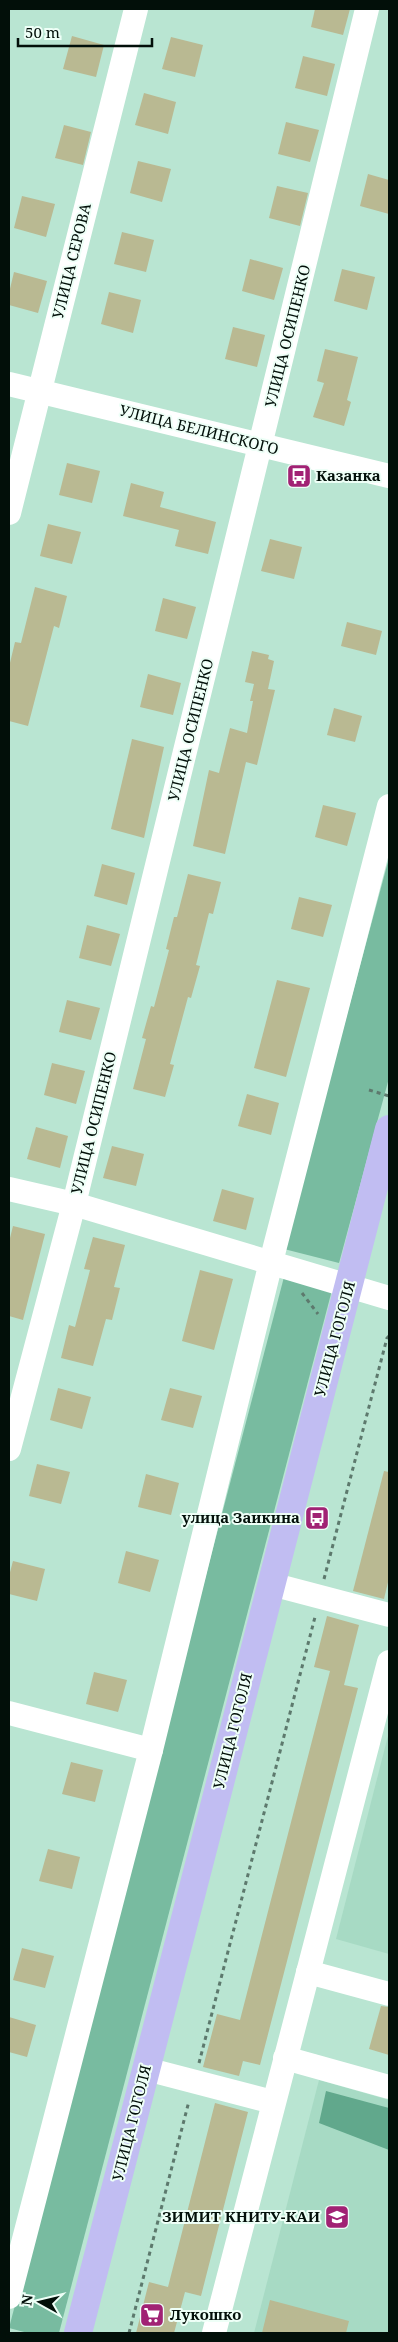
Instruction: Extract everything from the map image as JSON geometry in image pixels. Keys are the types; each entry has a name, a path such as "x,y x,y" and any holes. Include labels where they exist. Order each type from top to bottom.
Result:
{"main road":[{"name":"УЛИЦА ГОГОЛЯ","path":"78,2333 389,1128"}],"street":[{"name":"УЛИЦА СЕРОВА","path":"9,513 136,9"},
{"name":"УЛИЦА ОСИПЕНКО","path":"9,1449 74,1204 367,9"},
{"name":"УЛИЦА БЕЛИНСКОГО","path":"9,384 389,476"},
{"path":"9,2297 151,1750 270,1262 382,865 389,806"},
{"path":"9,1189 74,1204 389,1298"},
{"path":"271,1584 389,1615"},
{"path":"214,2333 389,1662"},
{"path":"9,1714 151,1750"},
{"path":"308,1972 389,1994"},
{"path":"285,2058 389,2087"},
{"path":"146,2069 273,2102"}],"path":[{"path":"369,1090 389,1096"},
{"path":"129,2333 389,1336"}],"shaded area":[{"path":"389,858 389,1078 339,1263 284,1249"},
{"path":"284,1277 332,1290 59,2333 28,2333 9,2328"},
{"path":"389,1732 389,1954 336,1939"},
{"name":"ЗИМИТ КНИТУ-КАИ","path":"319,2080 389,2100 389,2333 254,2333"},
{"path":"326,2091 389,2108 389,2150 319,2123"}],"building":[{"path":"315,9 350,9 343,35 311,27"},
{"path":"72,36 104,45 96,77 63,69"},
{"path":"171,37 203,45 195,77 162,69"},
{"path":"303,56 335,64 327,96 295,88"},
{"path":"144,93 176,102 168,134 135,125"},
{"path":"286,122 319,130 310,162 278,154"},
{"path":"64,125 91,132 83,165 55,158"},
{"path":"138,161 171,169 162,202 130,193"},
{"path":"368,174 389,180 389,214 360,206"},
{"path":"277,186 308,193 300,226 269,218"},
{"path":"22,196 55,204 46,237 14,228"},
{"path":"122,232 154,240 146,272 114,264"},
{"path":"250,259 283,268 274,300 242,291"},
{"path":"342,269 375,277 367,310 334,301"},
{"path":"14,272 47,281 38,313 9,305 9,293"},
{"path":"109,292 141,300 133,333 101,324"},
{"path":"233,327 265,335 257,367 225,359"},
{"path":"325,349 358,357 347,400 351,402 344,426 313,417 324,383 317,381"},
{"path":"67,463 100,471 92,503 59,495"},
{"path":"131,483 164,492 160,507 216,522 208,554 175,546 179,530 123,516"},
{"path":"48,524 81,532 72,564 40,556"},
{"path":"270,539 302,547 294,579 261,571"},
{"path":"35,587 67,596 59,628 54,626 28,726 9,721 9,667 15,642 21,643"},
{"path":"163,598 196,607 187,639 155,631"},
{"path":"347,622 382,631 376,655 341,646"},
{"path":"252,651 269,655 268,659 274,661 268,689 275,690 257,765 246,762 225,854 193,846 209,770 219,773 230,728 247,733 253,701 250,701 254,684 245,682"},
{"path":"148,674 181,683 173,715 140,707"},
{"path":"334,708 362,716 355,742 327,735"},
{"path":"132,739 164,747 144,838 111,829"},
{"path":"323,805 356,813 347,846 315,837"},
{"path":"102,864 135,873 127,905 94,896"},
{"path":"188,874 221,882 213,914 209,913 196,965 200,966 191,998 188,997 170,1064 174,1065 165,1097 133,1089 146,1039 142,1038 151,1006 154,1007 169,950 166,949 174,917 177,917"},
{"path":"299,897 332,905 323,937 291,929"},
{"path":"87,925 120,934 111,966 79,958"},
{"path":"277,980 310,988 286,1077 254,1068"},
{"path":"67,1000 100,1008 91,1040 59,1032"},
{"path":"52,1063 85,1071 76,1104 44,1095"},
{"path":"247,1094 279,1103 271,1135 238,1126"},
{"path":"36,1127 68,1136 60,1168 27,1159"},
{"path":"112,1146 144,1154 136,1186 103,1178"},
{"path":"222,1189 254,1198 246,1230 213,1221"},
{"path":"13,1226 45,1234 23,1320 9,1316 9,1242"},
{"path":"93,1237 125,1245 114,1287 120,1288 112,1320 106,1319 93,1366 61,1358 69,1325 75,1327 90,1270 84,1269"},
{"path":"200,1270 233,1279 214,1350 182,1341"},
{"path":"58,1388 91,1397 82,1429 50,1420"},
{"path":"170,1388 202,1396 193,1428 161,1420"},
{"path":"37,1464 70,1472 61,1504 29,1496"},
{"path":"384,1471 389,1472 389,1578 384,1599 353,1591"},
{"path":"146,1474 179,1483 171,1515 138,1507"},
{"path":"126,1551 159,1560 150,1592 118,1583"},
{"path":"13,1561 45,1569 37,1601 9,1594 9,1576"},
{"path":"327,1616 359,1625 344,1685 358,1688 260,2065 243,2061 239,2076 203,2067 217,2014 240,2020 330,1671 314,1667"},
{"path":"94,1672 127,1680 118,1712 86,1704"},
{"path":"71,1762 103,1770 95,1802 62,1794"},
{"path":"48,1849 80,1857 72,1889 39,1881"},
{"path":"22,1948 54,1956 45,1988 13,1980"},
{"path":"381,2006 389,2007 389,2055 369,2049"},
{"path":"9,2017 36,2025 27,2057 9,2052"},
{"path":"215,2103 248,2112 201,2296 185,2292 174,2333 136,2333 149,2282 168,2287"},
{"path":"270,2300 349,2321 346,2333 262,2333"}],"place":[{"name":"Казанка","path":"299,476"},
{"name":"улица Заикина","path":"317,1518"},
{"name":"ЗИМИТ КНИТУ-КАИ","path":"337,2217"},
{"name":"Лукошко","path":"152,2315"}]}
